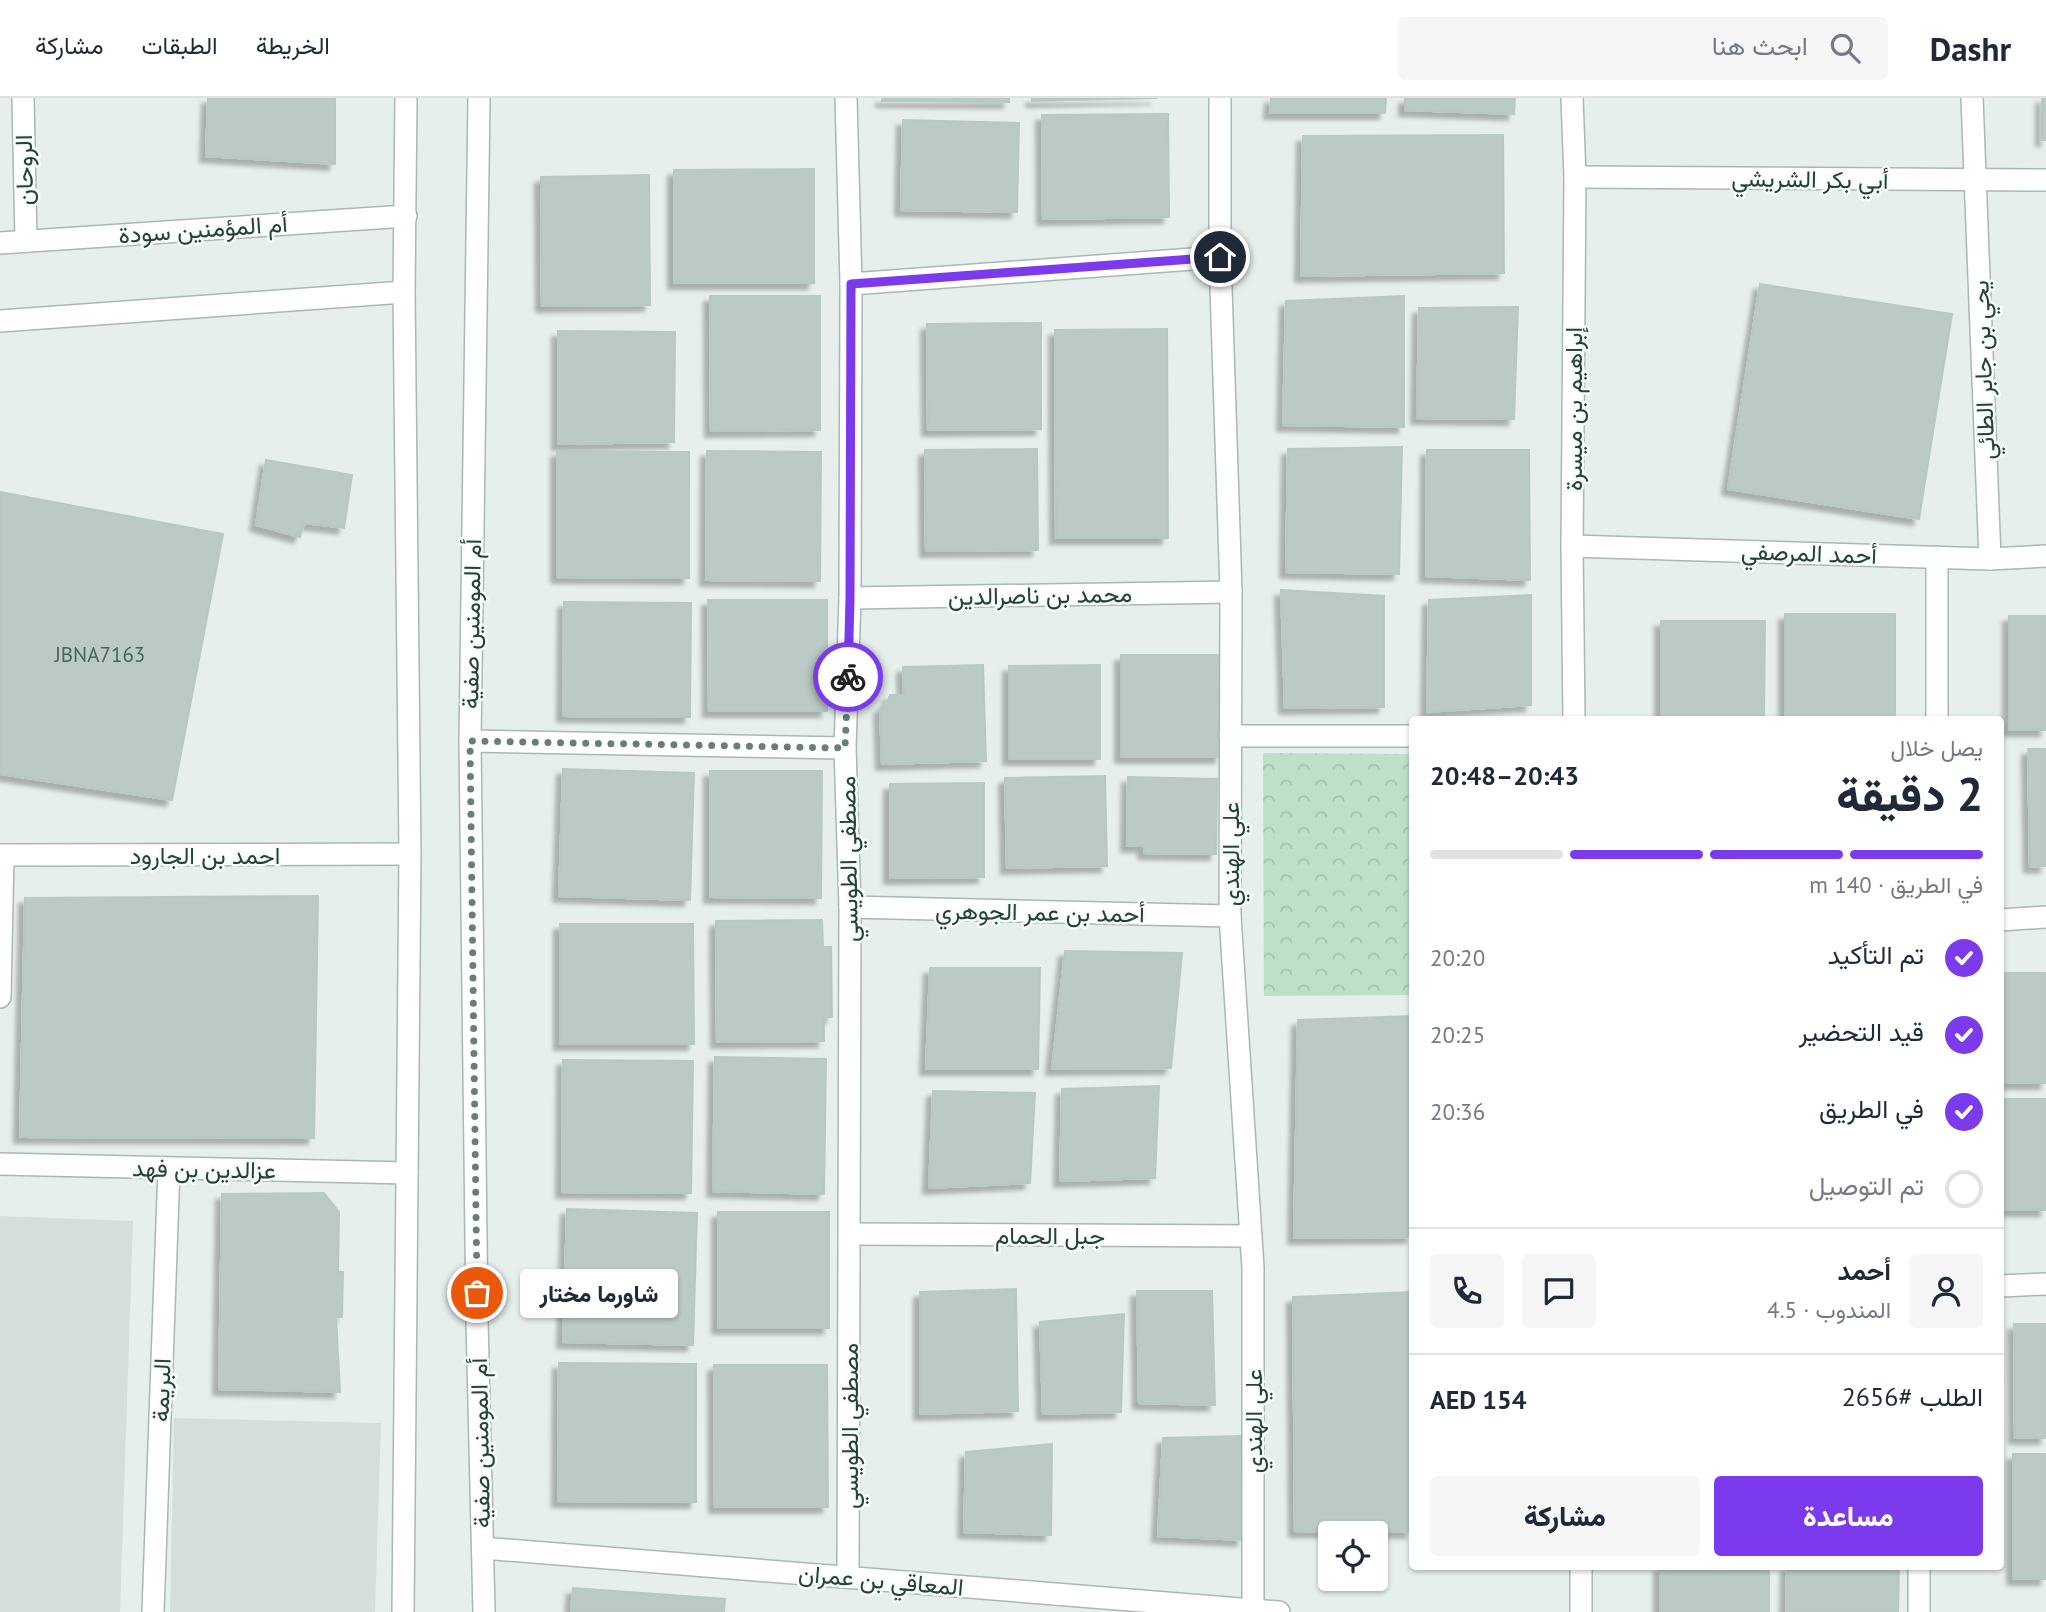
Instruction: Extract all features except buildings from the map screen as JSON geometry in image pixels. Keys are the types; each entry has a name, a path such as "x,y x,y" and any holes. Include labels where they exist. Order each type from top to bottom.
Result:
{"street":[{"name":"الروحان","path":"23,98 26,242"},
{"path":"403,1612 410,854 404,292 406,98"},
{"name":"أم المومنين صفية","path":"479,98 470,741 477,1321 484,1612"},
{"name":"مصطفي الطويسي","path":"846,98 851,284 850,598 845,748 850,907 848,1577"},
{"name":"علي الهندي","path":"1220,98 1220,257 1231,592 1230,916 1253,1268 1253,1610"},
{"name":"إبراهيم بن ميسرة","path":"1572,98 1575,177 1572,546 1574,716"},
{"name":"يحي بن جابر الطائي","path":"1972,98 1990,559"},
{"name":"أبي بكر الشريشي","path":"1575,177 2046,180"},
{"name":"أم المؤمنين سودة","path":"0,243 406,216"},
{"path":"851,284 1220,257"},
{"path":"0,321 404,292"},
{"name":"أحمد المرصفي","path":"1572,546 1990,559 2046,556"},
{"path":"1937,557 1937,716"},
{"name":"محمد بن ناصرالدين","path":"850,598 1231,592"},
{"path":"1230,736 1409,736"},
{"path":"470,741 845,748"},
{"name":"احمد بن الجارود","path":"2,855 410,854"},
{"path":"0,997 2,855"},
{"name":"أحمد بن عمر الجوهري","path":"850,907 1230,916"},
{"path":"2004,920 2046,917"},
{"name":"عزالدين بن فهد","path":"0,1164 407,1173"},
{"name":"البريمة","path":"153,1612 169,1168"},
{"name":"جبل الحمام","path":"850,1234 1251,1236"},
{"path":"2004,1286 2046,1284"},
{"name":"المعاقي بن عمران","path":"483,1548 1279,1612"},
{"path":"1581,1570 1581,1612"},
{"path":"1919,1570 1919,1612"}],"shaded area":[{"path":"0,1216 133,1221 120,1612 0,1612"},
{"path":"174,1418 381,1423 375,1612 170,1612"}],"green space":[{"path":"1263,753 1409,754 1409,995 1264,996"}],"way so far":[{"path":"477,1293 470,741 845,748 848,677"}],"place":[{"name":"شاورما مختار","path":"477,1293"}],"route":[{"path":"848,677 851,284 1220,257"}]}
